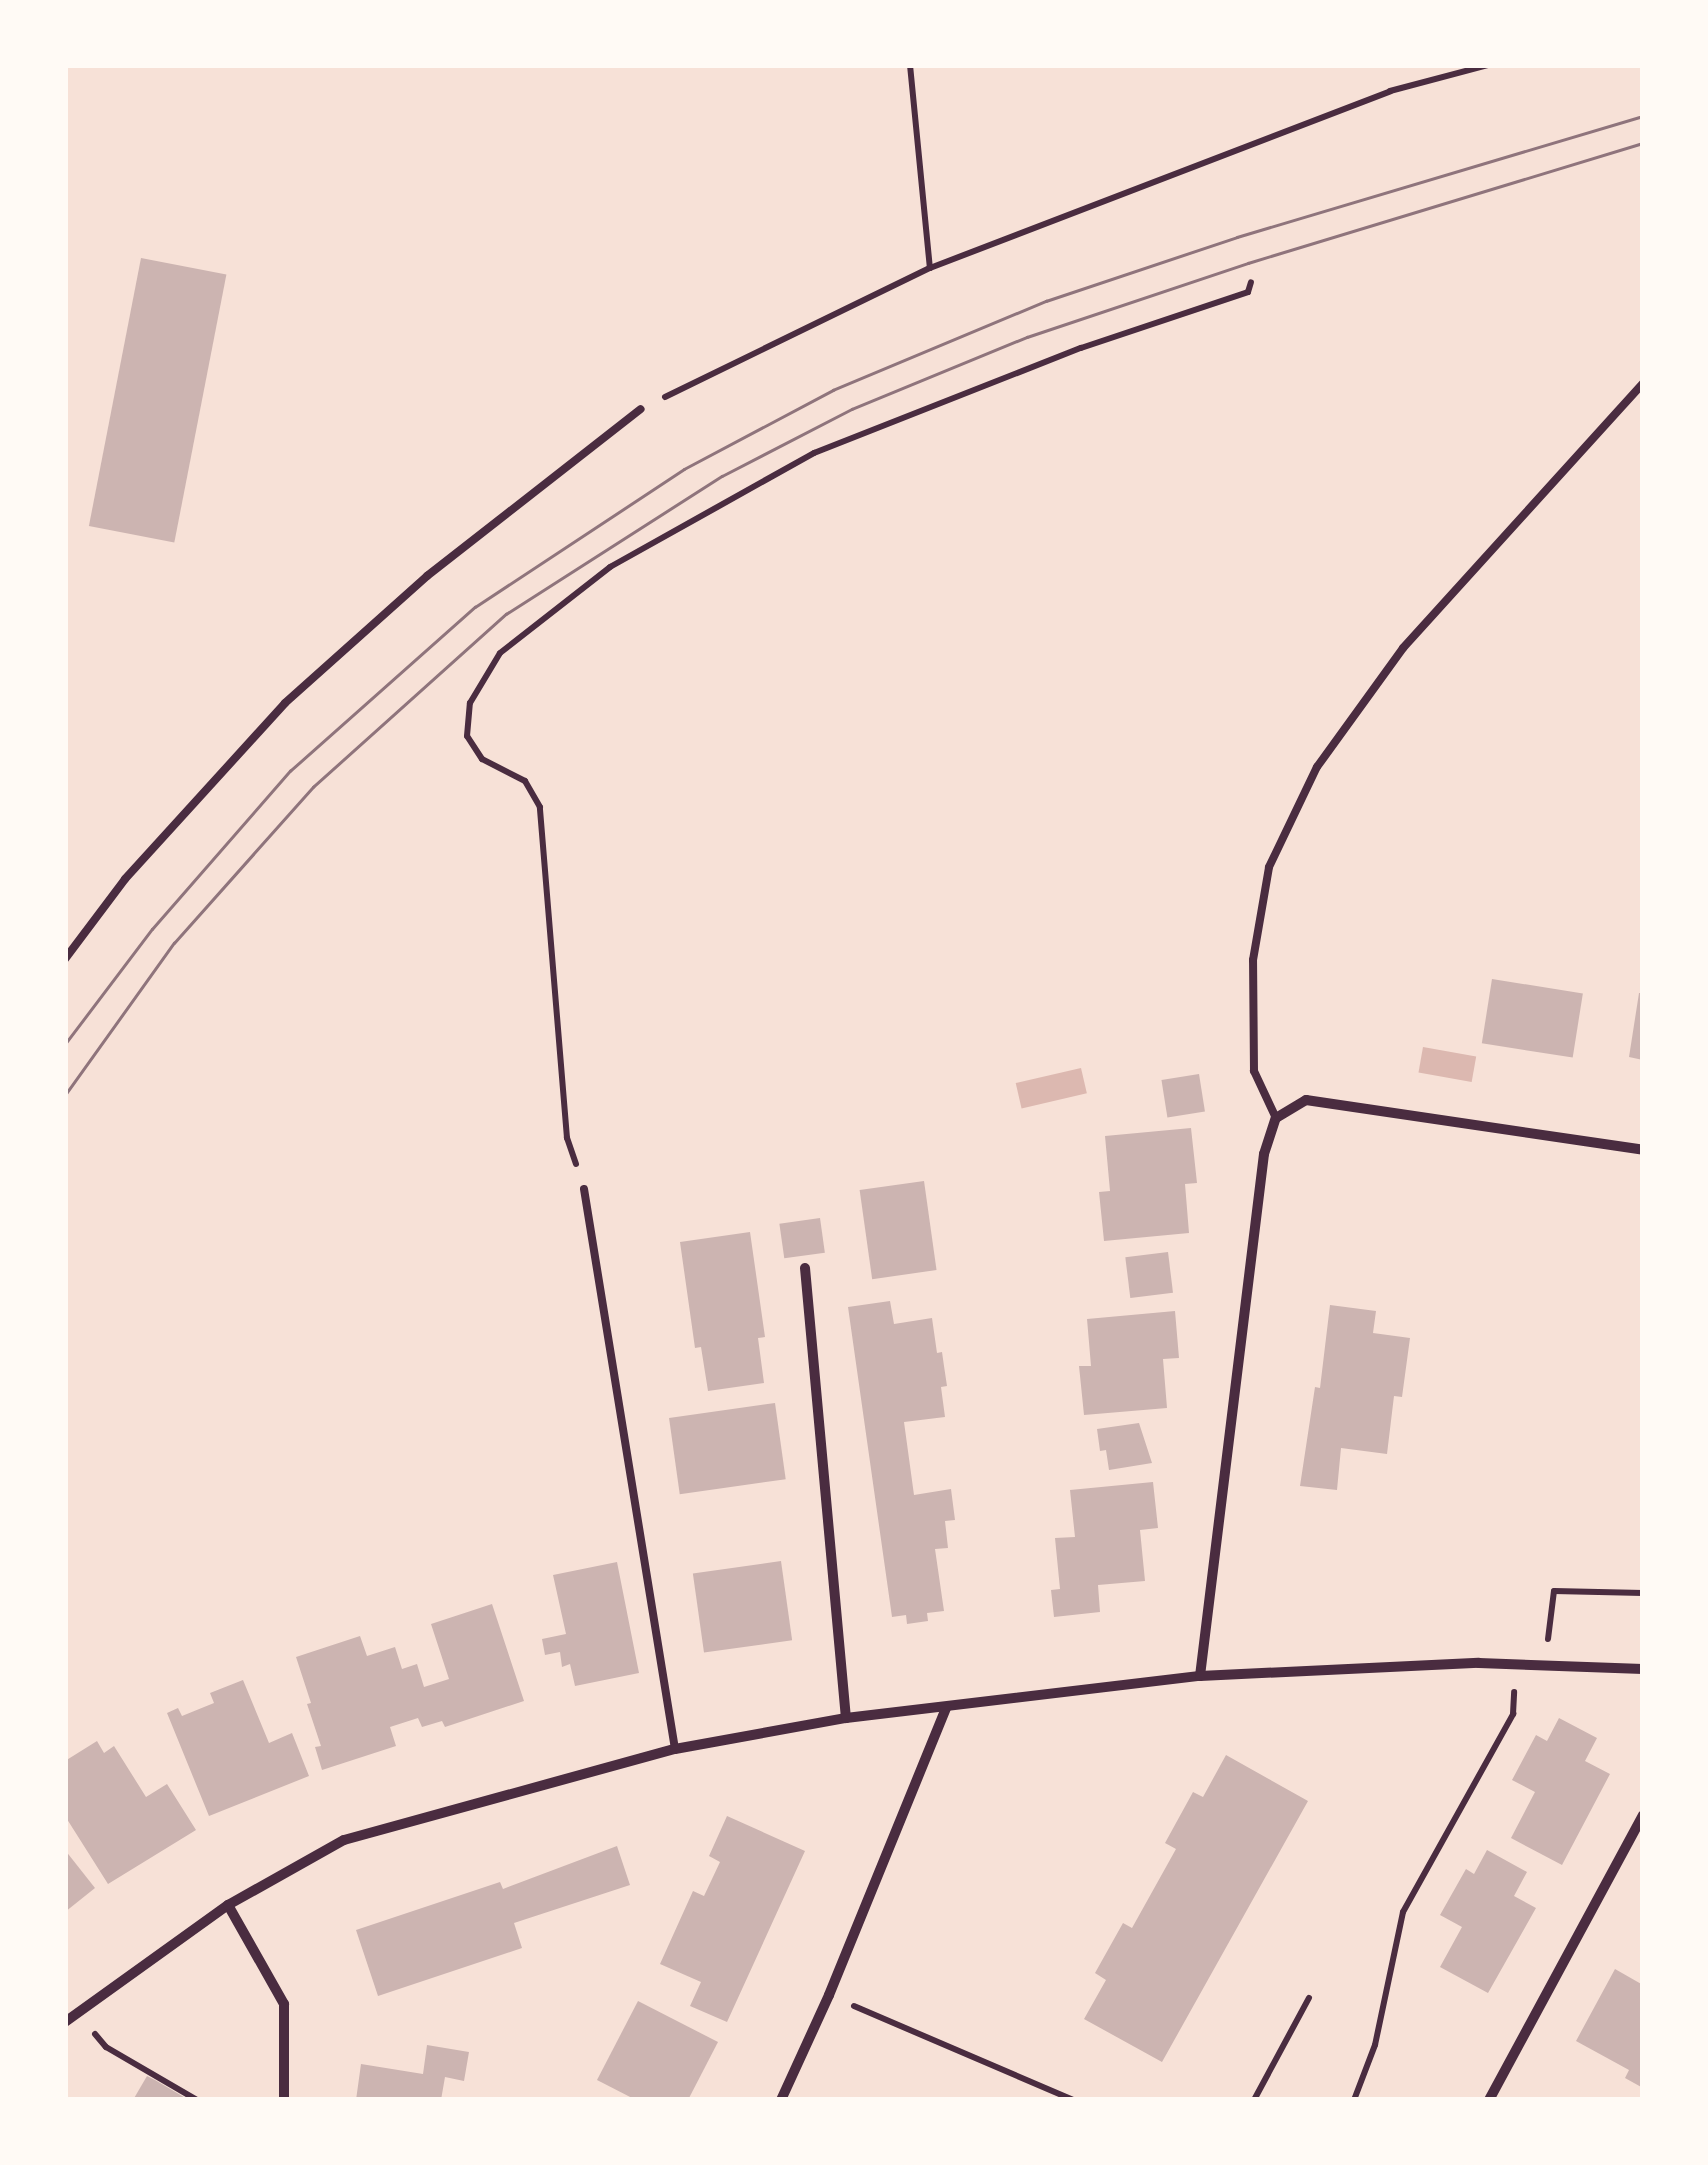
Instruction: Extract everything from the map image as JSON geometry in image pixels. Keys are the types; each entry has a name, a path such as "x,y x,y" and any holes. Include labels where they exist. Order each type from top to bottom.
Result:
{"street":[{"path":"1200,1676 1264,1154 1276,1118 1306,1100 1643,1150"},
{"path":"805,1268 846,1718"},
{"path":"65,2022 228,1905 344,1840 675,1748 846,1718 1200,1676 1515,1665 1643,1669"},
{"path":"782,2100 830,1996 946,1708"},
{"path":"1490,2100 1643,1815"},
{"path":"228,1905 284,2004 284,2100"}],"lane":[{"path":"1276,1118 1254,1071 1253,960 1270,867 1317,767 1403,648 1643,384"},
{"path":"65,959 124,880 285,703 428,576 641,409"},
{"path":"584,1189 675,1748"}],"path":[{"path":"910,65 930,268"},
{"path":"641,409 930,268 1390,92 1488,65"},
{"path":"584,1189 567,1138 540,807 525,781 482,759 467,736 470,703 500,653 610,567 814,453 1081,348 1248,292 1251,282"},
{"path":"1544,1665 1554,1591 1643,1593"},
{"path":"1354,2100 1374,2045 1403,1912 1514,1714 1515,1665"},
{"path":"830,1996 1073,2100"},
{"path":"1254,2100 1309,1998"},
{"path":"106,2047 197,2100"}],"shaded area":[{"path":"1423,1047 1476,1056 1472,1082 1418,1073"},
{"path":"1081,1068 1087,1093 1022,1108 1016,1083"}],"building":[{"path":"141,258 226,275 174,543 89,526"},
{"path":"1492,979 1583,993 1573,1058 1482,1043"},
{"path":"1639,993 1643,993 1643,1060 1629,1057"},
{"path":"1199,1074 1205,1112 1167,1117 1161,1080"},
{"path":"1191,1128 1197,1183 1185,1184 1189,1233 1104,1241 1099,1192 1110,1191 1105,1136"},
{"path":"924,1181 937,1270 872,1279 860,1190"},
{"path":"820,1218 825,1253 784,1258 779,1224"},
{"path":"750,1232 765,1337 758,1338 764,1383 708,1391 701,1347 695,1348 680,1242"},
{"path":"1168,1252 1173,1293 1130,1298 1125,1257"},
{"path":"890,1301 894,1324 932,1318 947,1386 941,1387 945,1417 904,1422 914,1495 951,1489 955,1520 945,1521 948,1548 935,1549 944,1611 927,1613 928,1621 907,1624 906,1615 892,1617 848,1307"},
{"path":"1330,1305 1376,1311 1373,1333 1410,1338 1402,1397 1394,1396 1387,1454 1341,1448 1337,1490 1300,1486 1315,1387 1320,1388"},
{"path":"1175,1311 1179,1358 1163,1359 1167,1408 1084,1415 1079,1366 1091,1366 1087,1319"},
{"path":"775,1403 786,1479 680,1494 669,1418"},
{"path":"1139,1423 1152,1463 1109,1470 1106,1450 1100,1451 1097,1429"},
{"path":"1153,1482 1158,1528 1140,1530 1145,1581 1098,1585 1100,1612 1054,1617 1051,1590 1060,1589 1055,1538 1075,1537 1070,1490"},
{"path":"781,1561 792,1640 704,1653 693,1573"},
{"path":"617,1562 639,1673 575,1686 570,1664 562,1667 560,1652 545,1655 542,1639 566,1634 553,1575"},
{"path":"492,1604 524,1701 445,1727 442,1721 422,1727 418,1718 390,1727 396,1746 322,1770 315,1747 321,1746 296,1657 360,1636 367,1656 395,1647 402,1669 417,1664 424,1687 449,1679 431,1624"},
{"path":"243,1680 269,1743 292,1733 309,1776 209,1816 167,1713 178,1708 182,1716 214,1703 210,1693"},
{"path":"1559,1718 1597,1738 1585,1761 1610,1774 1562,1865 1511,1838 1535,1792 1512,1780 1536,1735 1547,1741"},
{"path":"97,1741 104,1753 114,1746 146,1797 167,1784 196,1830 108,1884 65,1816 65,1761"},
{"path":"1226,1755 1308,1801 1162,2062 1084,2019 1106,1980 1095,1973 1123,1923 1132,1928 1176,1849 1165,1843 1193,1792 1203,1797"},
{"path":"727,1816 805,1851 727,2022 690,2006 701,1982 660,1964 693,1891 704,1896 720,1862 709,1856"},
{"path":"617,1846 630,1885 514,1923 522,1948 378,1996 356,1930 500,1882 503,1889"},
{"path":"65,1850 95,1888 65,1912"},
{"path":"1487,1850 1527,1872 1514,1896 1536,1908 1488,1993 1440,1967 1462,1927 1440,1915 1466,1869 1474,1874"},
{"path":"1615,1969 1643,1985 1643,2088 1625,2078 1629,2070 1576,2041"},
{"path":"638,2001 718,2042 688,2100 636,2100 597,2080"},
{"path":"427,2045 469,2052 464,2081 445,2077 441,2100 356,2100 361,2064 423,2074"},
{"path":"147,2076 155,2080 189,2100 133,2100"}],"tram line":[{"path":"65,1044 152,929 290,771 475,607 684,469 833,390 1046,301 1237,237 1643,116"},
{"path":"65,1095 174,943 313,787 506,614 722,476 852,409 1027,337 1248,263 1643,143"}]}
